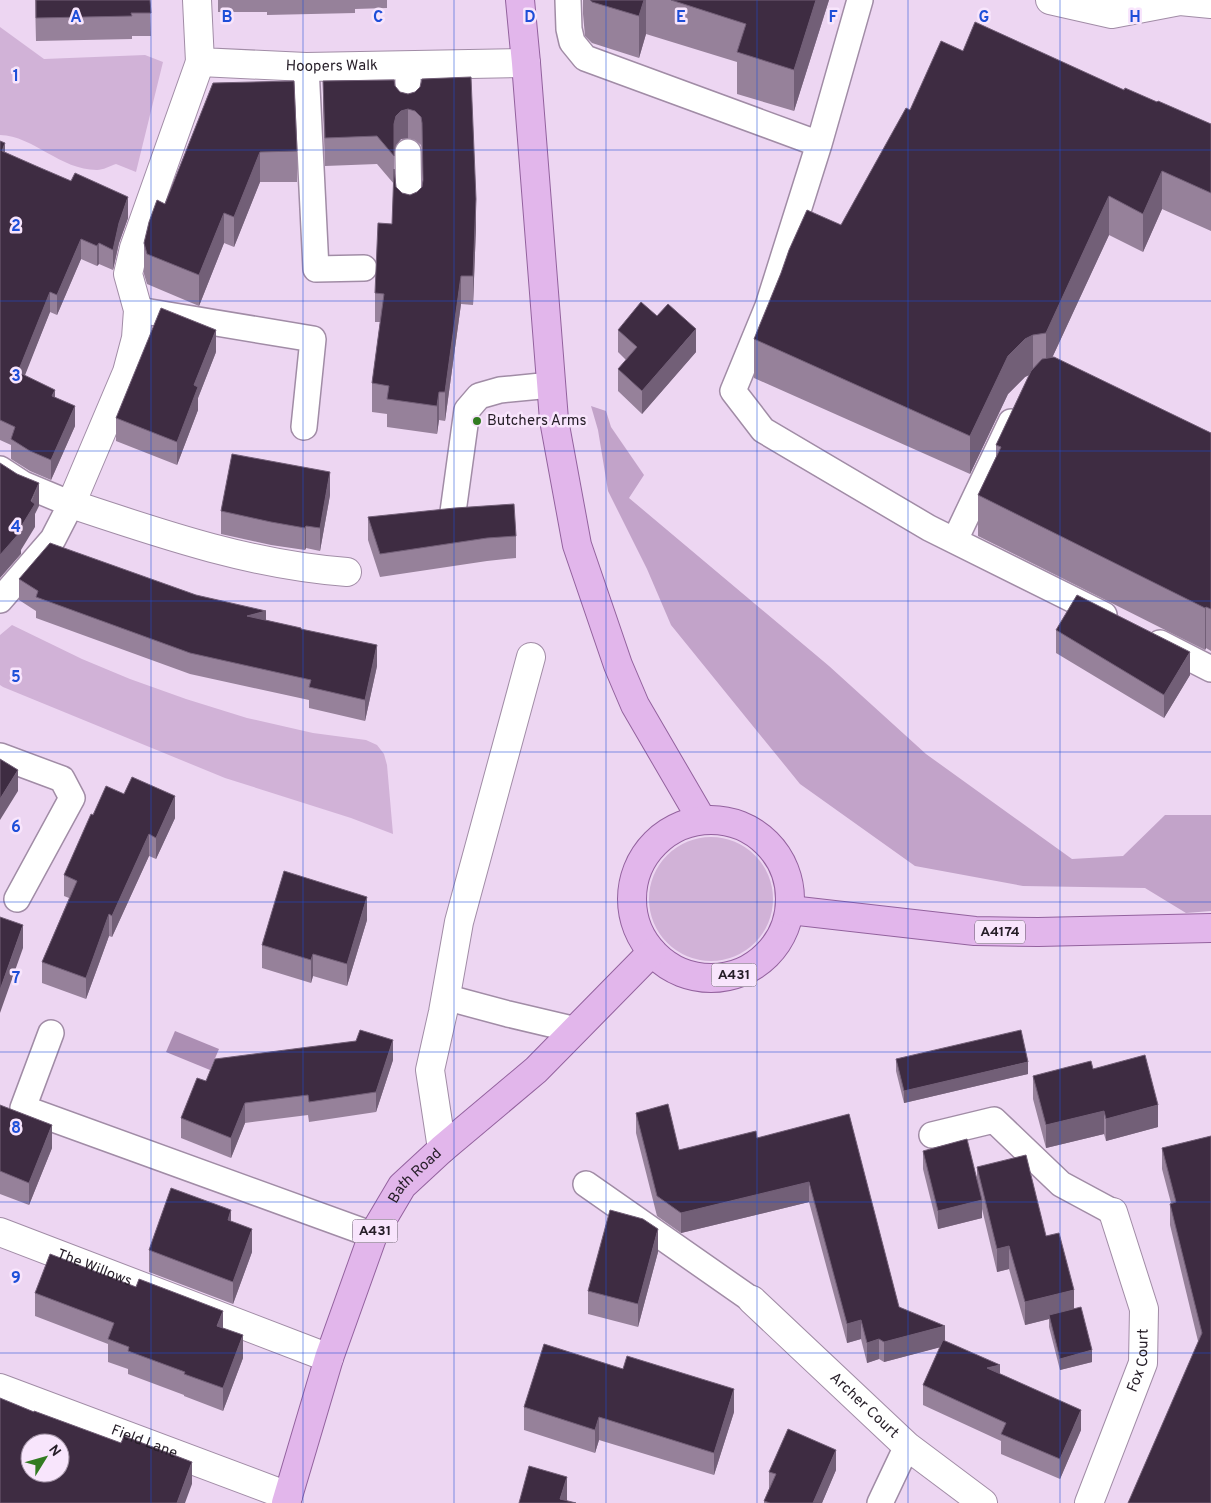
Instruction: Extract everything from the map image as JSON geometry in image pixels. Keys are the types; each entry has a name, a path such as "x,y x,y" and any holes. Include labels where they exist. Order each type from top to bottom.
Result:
{"main road":[{"path":"520,0 554,420 577,545 615,655 635,706 702,820"},
{"name":"A431","path":"702,820 723,820 753,831 776,852 789,882 790,910 781,938 765,958 738,974 708,979 679,972 652,952 638,930 632,909 634,876 650,847 672,829 702,820"},
{"name":"A4174","path":"790,910 975,932 1211,928"},
{"name":"Bath Road","path":"287,1500 329,1358 373,1235 402,1186 536,1070 652,952"}],"street":[{"path":"197,0 200,62 132,256 128,274 138,310 136,338 127,372 71,504 165,535 250,558 314,570 347,572"},
{"path":"1050,0 1112,14 1180,1 1211,4"},
{"name":"Hoopers Walk","path":"200,62 306,67 526,63"},
{"path":"442,1150 430,1070 459,922 531,657"},
{"name":"Fox Court","path":"1089,1503 1143,1363 1144,1309 1113,1212"},
{"name":"The Willows","path":"0,1232 329,1358"},
{"name":"Archer Court","path":"752,1300 907,1446 983,1503"},
{"name":"Field Lane","path":"0,1388 287,1500"}],"lane":[{"path":"568,0 569,29 572,42 585,58 819,144"},
{"path":"860,0 819,144 768,306 733,391 763,430 929,528 1211,669"},
{"path":"408,66 408,108"},
{"path":"306,67 316,269 364,268"},
{"path":"408,152 409,209"},
{"path":"138,310 313,339 304,427"},
{"path":"453,512 467,410 480,396 500,390 552,386"},
{"path":"954,540 1019,404"},
{"path":"0,469 23,484 71,504 53,539 0,600"},
{"path":"0,756 62,779 72,798 17,899"},
{"path":"445,997 576,1030"},
{"path":"50,1033 23,1108 373,1235"},
{"path":"932,1135 994,1120 1061,1184 1113,1212"},
{"path":"586,1184 752,1300"},
{"path":"880,1503 907,1446"}],"shaded area":[{"path":"0,27 44,59 145,55 163,62 136,172 116,164 99,170 84,169 71,165 24,141 0,135"},
{"path":"591,406 606,411 611,427 644,475 629,498 829,666 926,754 1072,859 1123,856 1165,815 1211,815 1211,911 1186,913 1145,888 1023,886 915,866 800,784 671,625 647,569 608,491 598,430"},
{"path":"12,625 82,659 186,699 247,718 313,733 366,740 377,745 384,754 387,765 393,834 351,818 225,778 3,687 0,685 0,635"},
{"path":"711,837 735,841 755,855 769,875 773,899 769,923 755,943 735,957 711,961 687,957 667,943 653,923 649,899 653,875 667,855 687,841"},
{"path":"175,1031 219,1049 210,1070 166,1052"}],"building":[{"path":"36,0 150,0 151,13 131,13 132,16 36,18"},
{"path":"590,0 644,0 639,16"},
{"path":"671,0 816,0 794,70 737,52 746,24"},
{"path":"975,22 1124,90 1125,88 1211,124 1211,193 1162,171 1143,214 1109,196 1046,333 1033,335 1025,339 1008,356 970,436 754,339 807,210 841,225 906,108 910,110 941,41 963,51"},
{"path":"471,77 476,199 473,276 461,276 445,392 439,392 437,406 387,399 389,386 372,383 384,294 375,293 378,223 392,224 394,169 396,187 402,193 410,195 422,187 421,117 415,111 408,109 401,111 396,116 394,124 394,156 377,136 325,138 323,81 394,80 395,86 400,92 408,94 415,92 420,87 422,79"},
{"path":"294,81 297,151 260,152 234,217 224,213 199,275 147,254 144,243 157,200 165,204 213,83"},
{"path":"0,141 5,143 2,151 36,166 71,181 75,173 128,197 119,223 113,250 99,243 97,246 81,239 57,295 50,292 18,372 55,390 52,396 75,406 51,460 30,451 11,439 15,427 0,420"},
{"path":"641,302 657,316 668,304 696,329 642,391 618,369 637,347 618,330"},
{"path":"161,308 216,330 194,385 198,387 177,442 116,418"},
{"path":"1054,357 1211,433 1211,609 1205,608 978,495 1001,447 996,445 1031,371 1042,359"},
{"path":"232,454 330,472 320,528 306,526 305,528 221,511"},
{"path":"0,463 17,474 39,483 31,501 35,504 19,530 21,531 0,555"},
{"path":"514,504 516,536 487,538 380,554 368,517 455,508"},
{"path":"50,543 196,595 266,611 247,616 377,645 365,700 309,687 311,680 190,653 36,597 38,591 19,579"},
{"path":"1077,595 1190,652 1164,695 1056,630"},
{"path":"0,759 18,770 0,799"},
{"path":"132,777 175,796 156,838 149,834 112,916 109,914 86,978 42,962 77,881 64,875 91,814 93,815 106,786 124,794"},
{"path":"284,871 367,897 347,964 313,954 311,960 262,945"},
{"path":"0,917 23,925 0,990"},
{"path":"360,1030 393,1040 376,1092 309,1102 308,1095 245,1103 231,1138 181,1118 197,1078 206,1081 215,1059 356,1041"},
{"path":"1021,1030 1028,1062 904,1091 896,1059"},
{"path":"1145,1055 1158,1105 1106,1119 1104,1111 1046,1125 1033,1076 1091,1061 1093,1069"},
{"path":"668,1104 679,1150 756,1131 757,1138 849,1114 899,1307 945,1326 884,1342 879,1339 867,1343 861,1320 847,1324 809,1182 681,1213 657,1196 636,1113"},
{"path":"0,1105 52,1125 29,1183 0,1171"},
{"path":"1211,1136 1211,1503 1128,1503 1202,1333 1170,1204 1176,1202 1162,1148"},
{"path":"967,1139 982,1200 938,1211 923,1151"},
{"path":"1026,1155 1046,1236 1059,1233 1074,1290 1025,1302 1009,1246 997,1249 977,1167"},
{"path":"171,1188 231,1210 228,1220 252,1229 233,1282 149,1250"},
{"path":"610,1210 643,1219 658,1229 638,1304 588,1291"},
{"path":"50,1254 136,1287 139,1279 223,1311 217,1326 243,1335 223,1388 128,1351 129,1347 108,1339 114,1323 35,1293"},
{"path":"1081,1307 1092,1350 1060,1359 1049,1315"},
{"path":"943,1340 1000,1365 987,1368 1081,1410 1060,1459 1001,1434 1006,1423 923,1385"},
{"path":"544,1344 623,1369 627,1356 734,1389 714,1453 599,1417 595,1430 524,1407"},
{"path":"0,1398 121,1443 124,1436 192,1462 177,1503 0,1503"},
{"path":"788,1429 836,1450 813,1503 770,1503 764,1501 776,1474 769,1472"},
{"path":"529,1466 567,1477 560,1499 576,1503 519,1503"}],"place":[{"name":"Butchers Arms","path":"477,421"}]}
